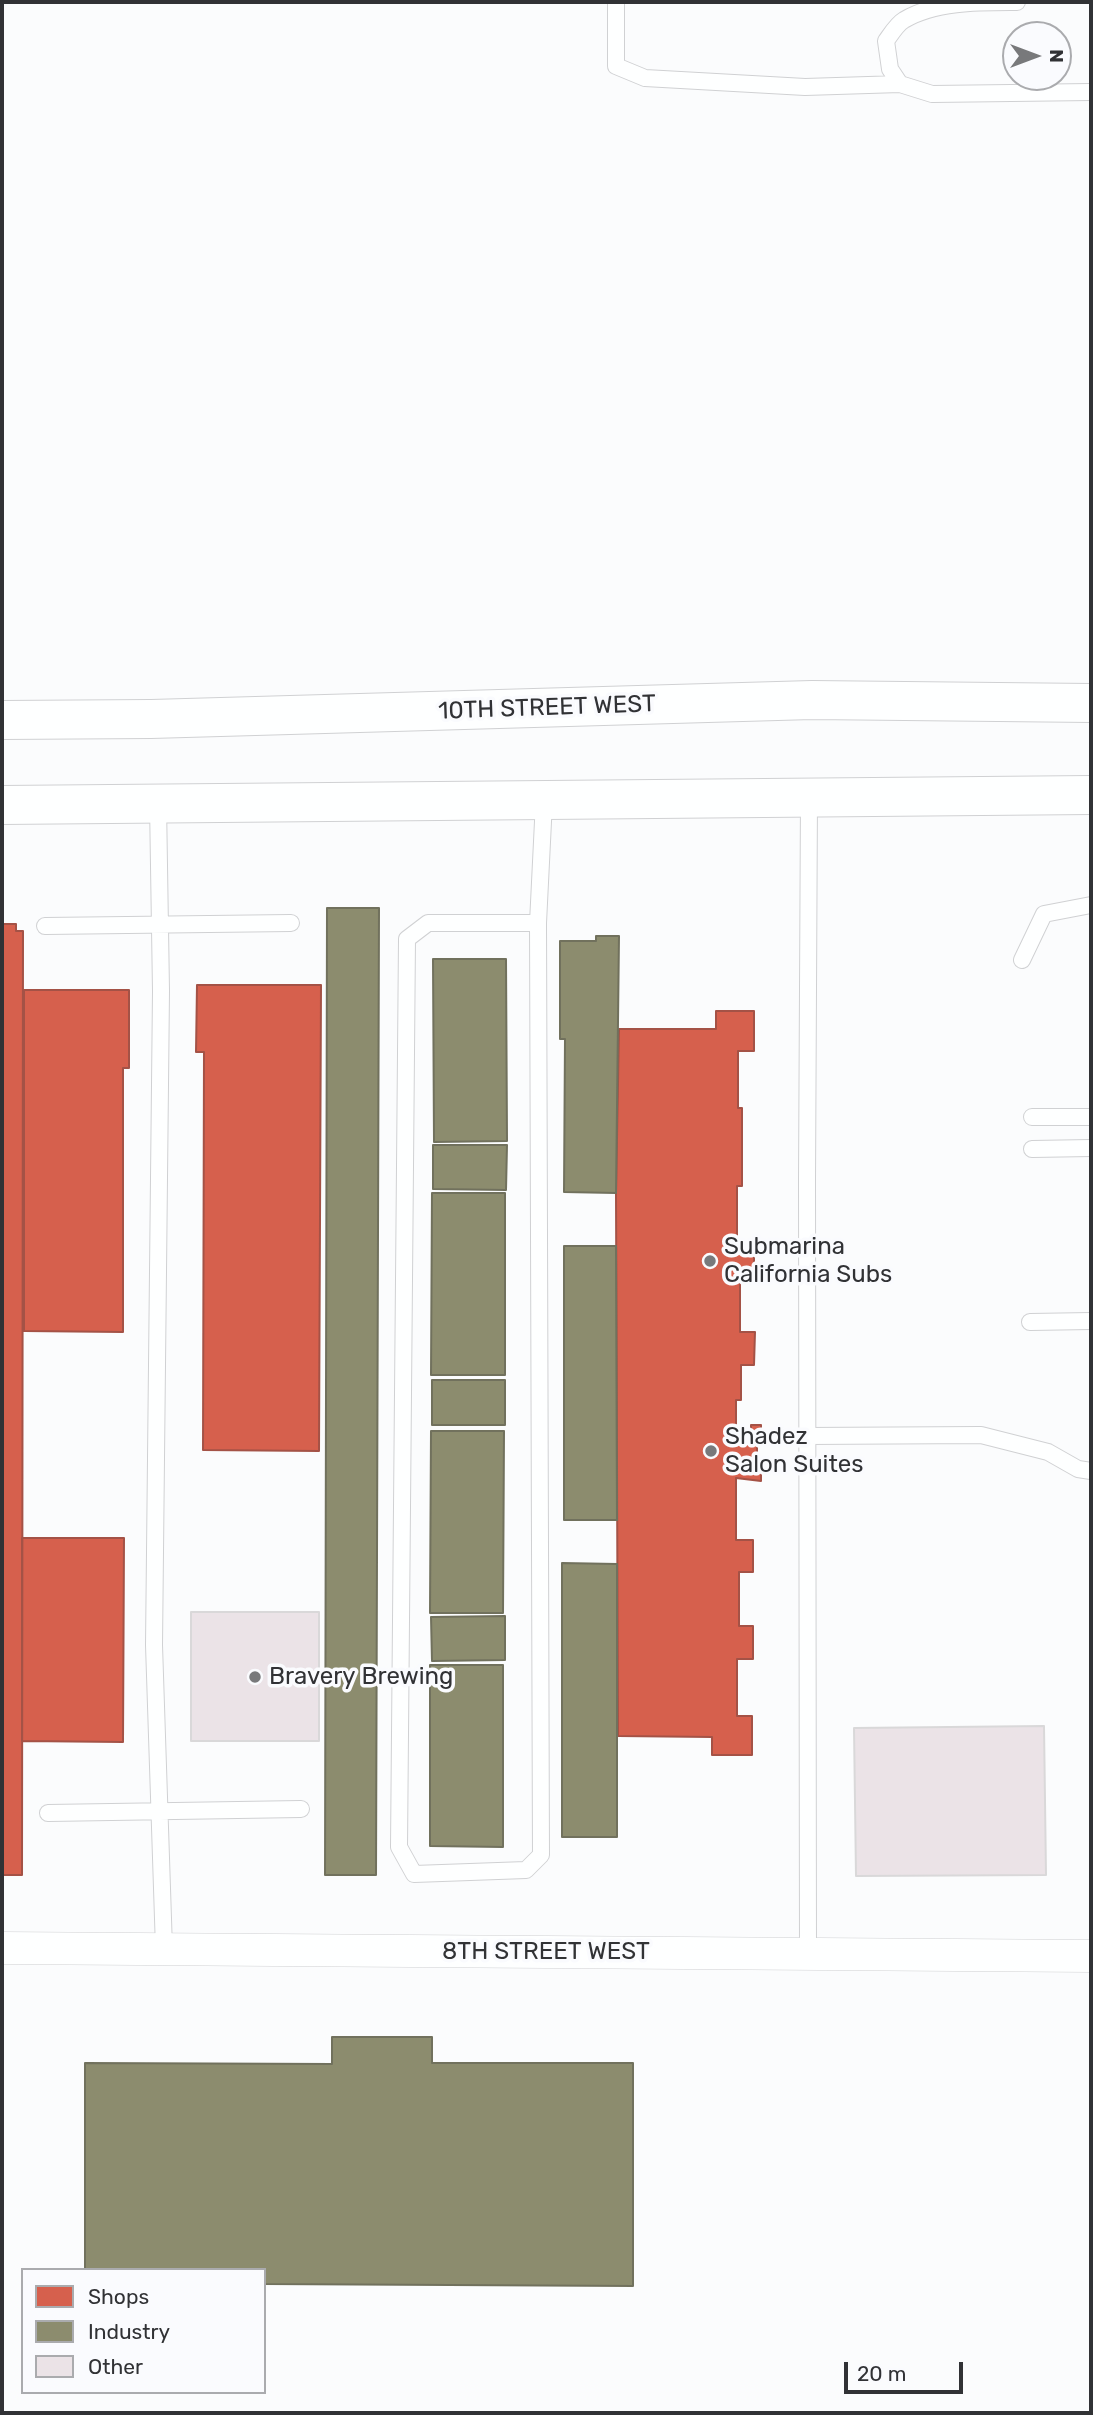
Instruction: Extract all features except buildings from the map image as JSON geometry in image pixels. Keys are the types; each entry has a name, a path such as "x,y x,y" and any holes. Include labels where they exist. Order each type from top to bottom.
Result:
{"main road":[{"name":"10TH STREET WEST","path":"2,720 151,719 812,700 1091,703"},
{"path":"2,805 1091,795"}],"street":[{"name":"8TH STREET WEST","path":"2,1948 1091,1956"}],"lane":[{"path":"616,2 616,65 645,78 805,87 900,84 932,94 1091,92"},
{"path":"900,84 890,69 886,41 903,20 938,4 1017,2"},
{"path":"808,1954 809,798"},
{"path":"538,923 428,923 407,939 399,1847 414,1874 526,1870 541,1856 538,923 544,801"},
{"path":"158,803 161,925 154,1645 164,1949"},
{"path":"1022,960 1044,914 1091,905"},
{"path":"45,926 291,923"},
{"path":"1032,1117 1091,1117"},
{"path":"1032,1149 1091,1148"},
{"path":"1030,1322 1091,1321"},
{"path":"807,1436 981,1435 1048,1452 1078,1469 1091,1471"},
{"path":"48,1813 301,1809"}],"place":[{"name":"Submarina California Subs","path":"710,1261"},
{"name":"Shadez Salon Suites","path":"711,1451"},
{"name":"Bravery Brewing","path":"255,1677"}]}
